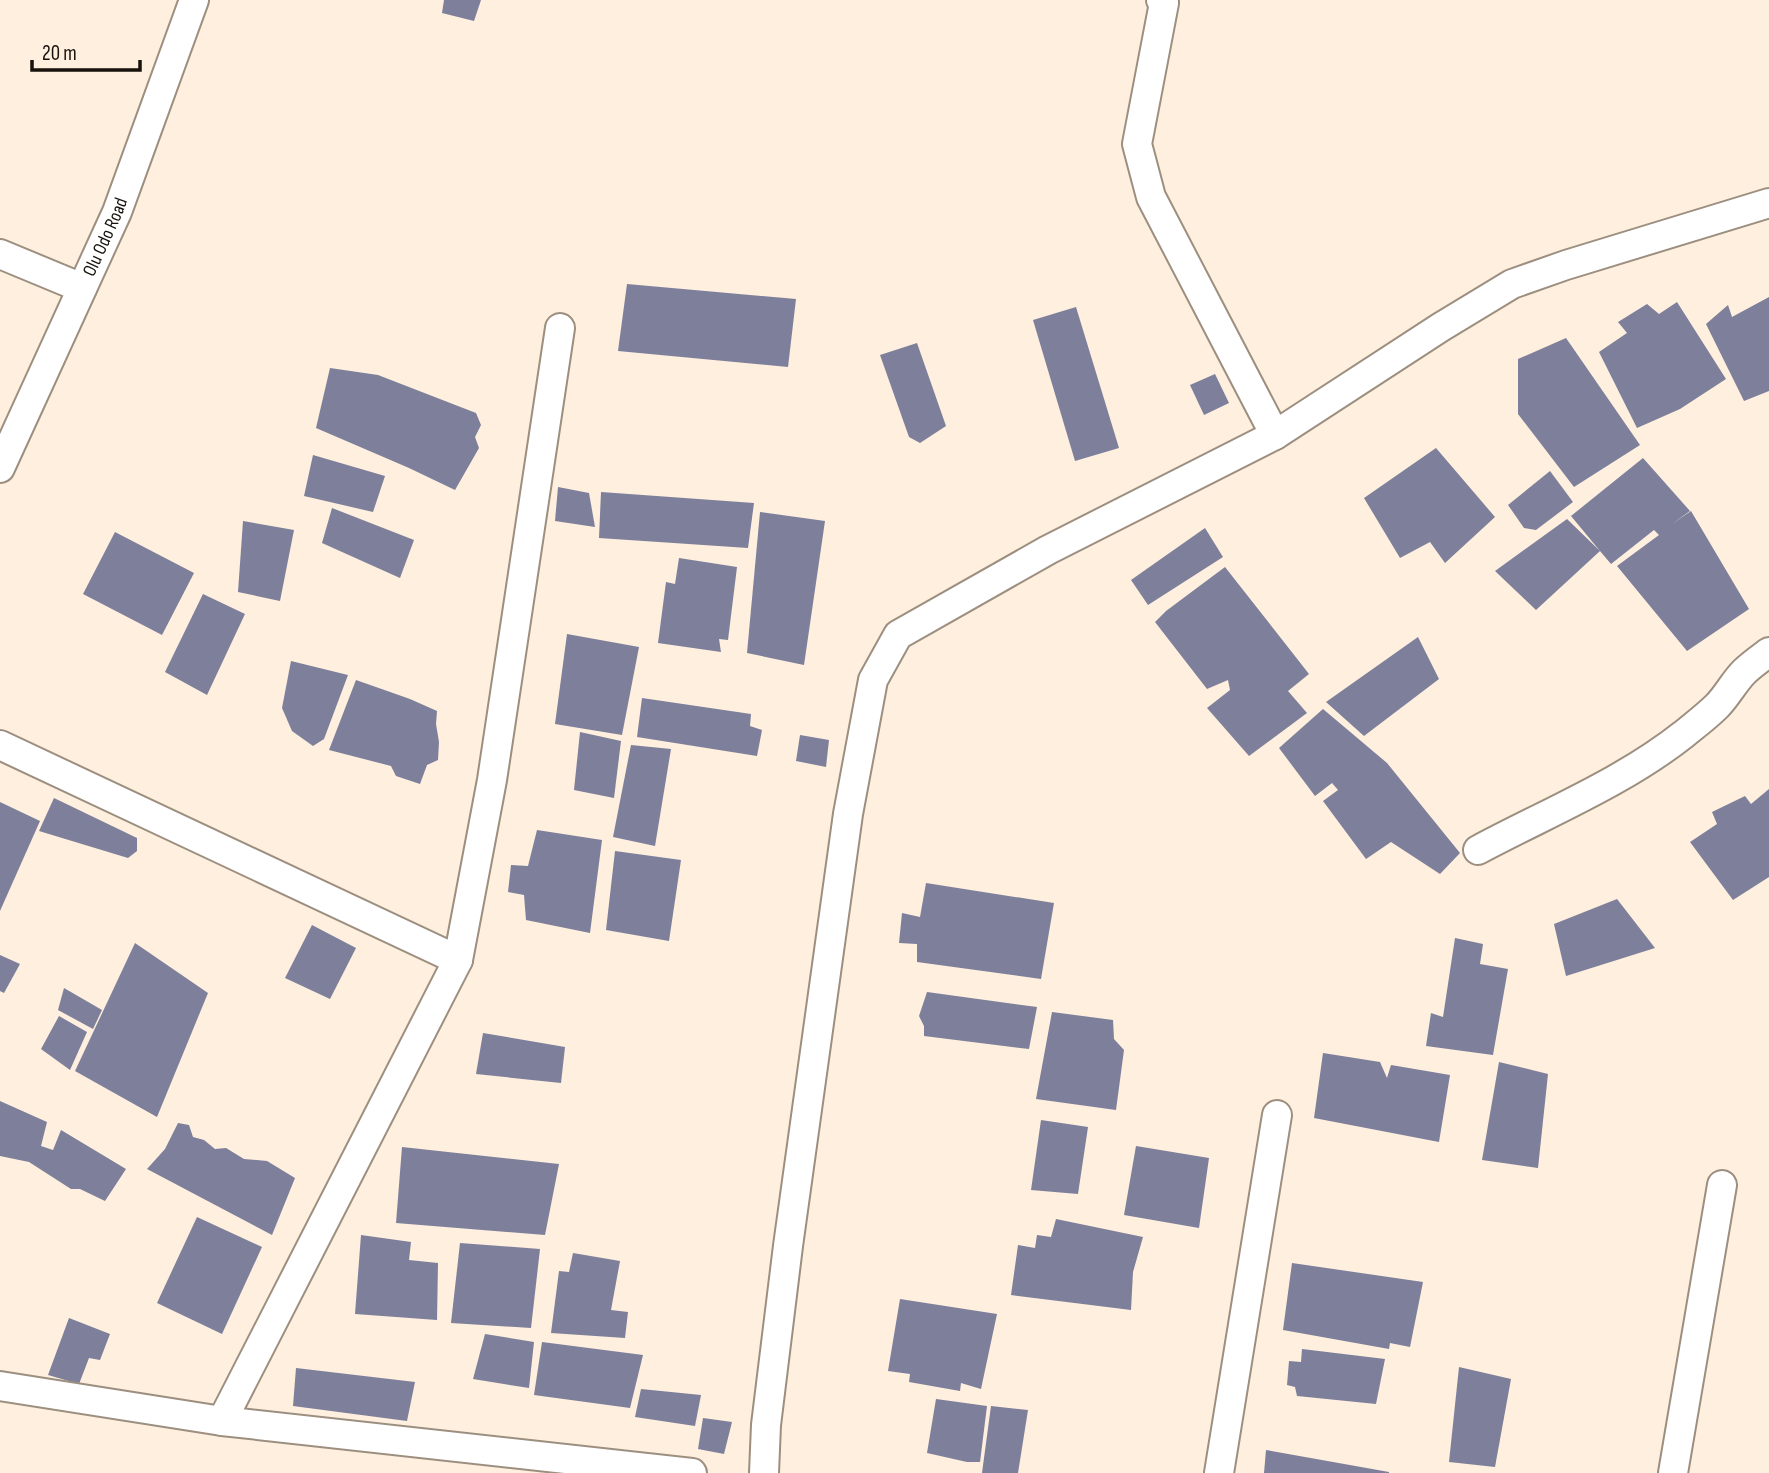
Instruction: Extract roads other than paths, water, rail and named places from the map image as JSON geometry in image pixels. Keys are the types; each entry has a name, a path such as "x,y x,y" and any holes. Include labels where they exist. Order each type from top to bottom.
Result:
{"street":[{"name":"Olu Odo Road","path":"0,468 117,212 194,0"},
{"path":"1163,1 1138,144 1151,197 1275,435"},
{"path":"764,1473 766,1425 788,1246 848,814 873,681 898,635 1048,550 1275,435 1512,284 1769,203"},
{"path":"0,254 82,288"},
{"path":"222,1421 458,960 492,780 560,328"},
{"path":"1478,850 1528,823 1549,816 1653,756 1717,706 1743,673 1769,652"},
{"path":"0,745 458,960"},
{"path":"1219,1473 1277,1115"},
{"path":"1673,1473 1722,1185"},
{"path":"0,1386 222,1421 692,1473"}]}
